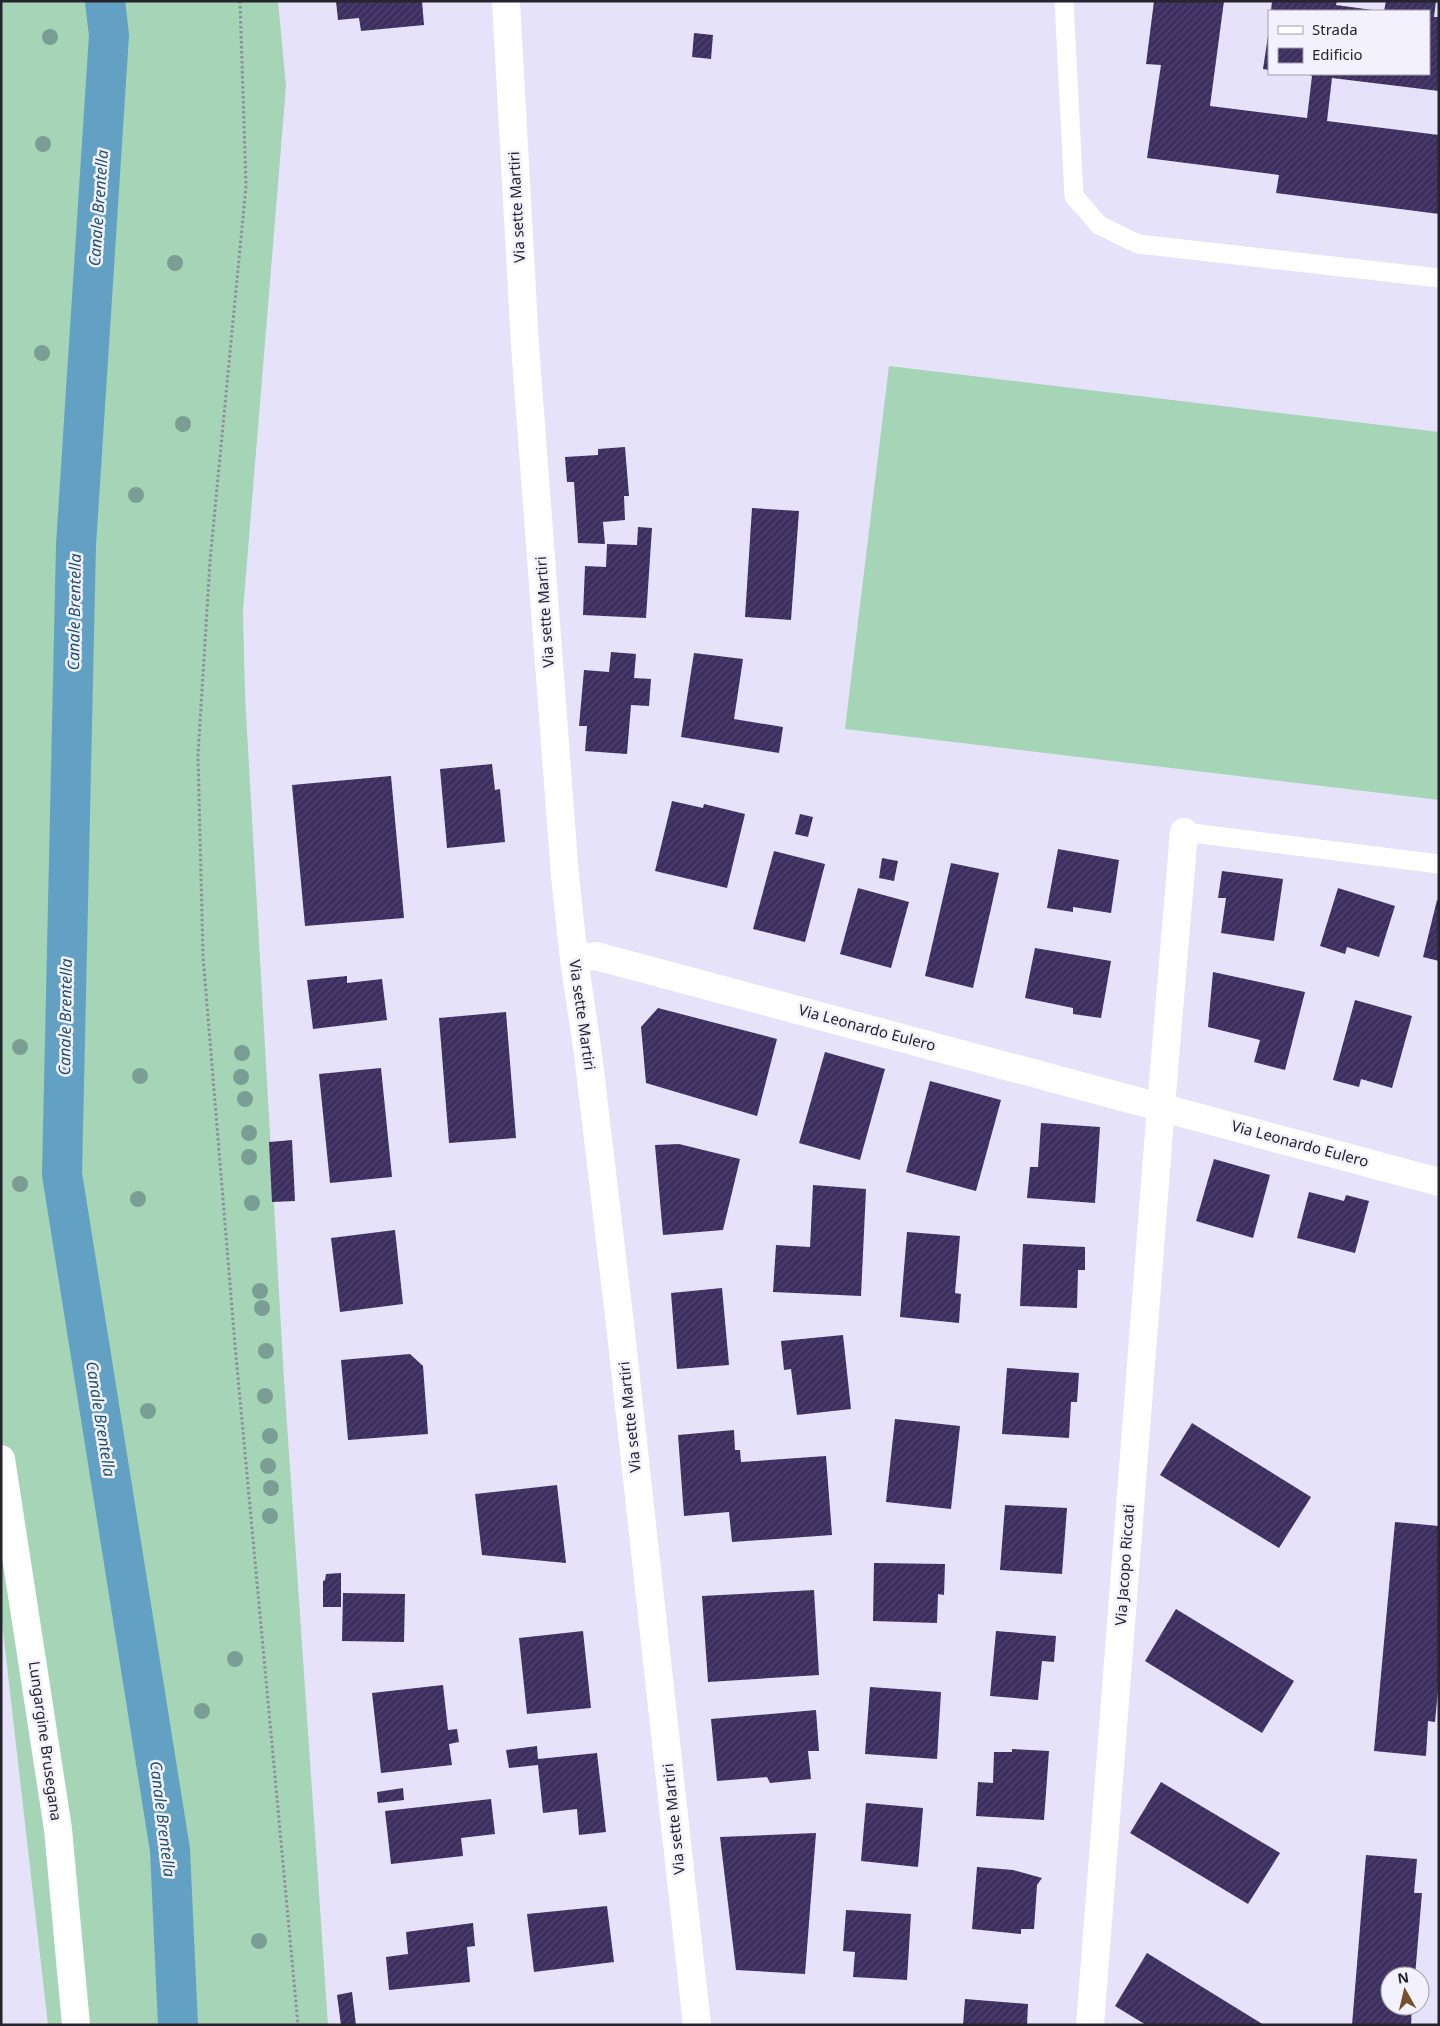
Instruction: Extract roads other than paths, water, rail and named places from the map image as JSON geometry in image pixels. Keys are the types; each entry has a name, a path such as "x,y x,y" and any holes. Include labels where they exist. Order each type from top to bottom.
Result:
{"street":[{"name":"Via sette Martiri","path":"506,1 525,345 565,876 621,1333 697,2025"},
{"path":"1161,1106 1184,832"},
{"name":"Via Leonardo Eulero","path":"574,959 596,956 1439,1182"},
{"name":"Via Jacopo Riccati","path":"1090,2025 1161,1106"},
{"name":"Lungargine Brusegana","path":"1,1459 58,1828 76,2025"}],"lane":[{"path":"1064,1 1074,196 1099,225 1138,244 1439,278"},
{"path":"1184,832 1439,864"}],"waterway":[{"name":"Canale Brentella","path":"105,1 109,35 76,545 62,1174 170,1850 178,2025"}]}
